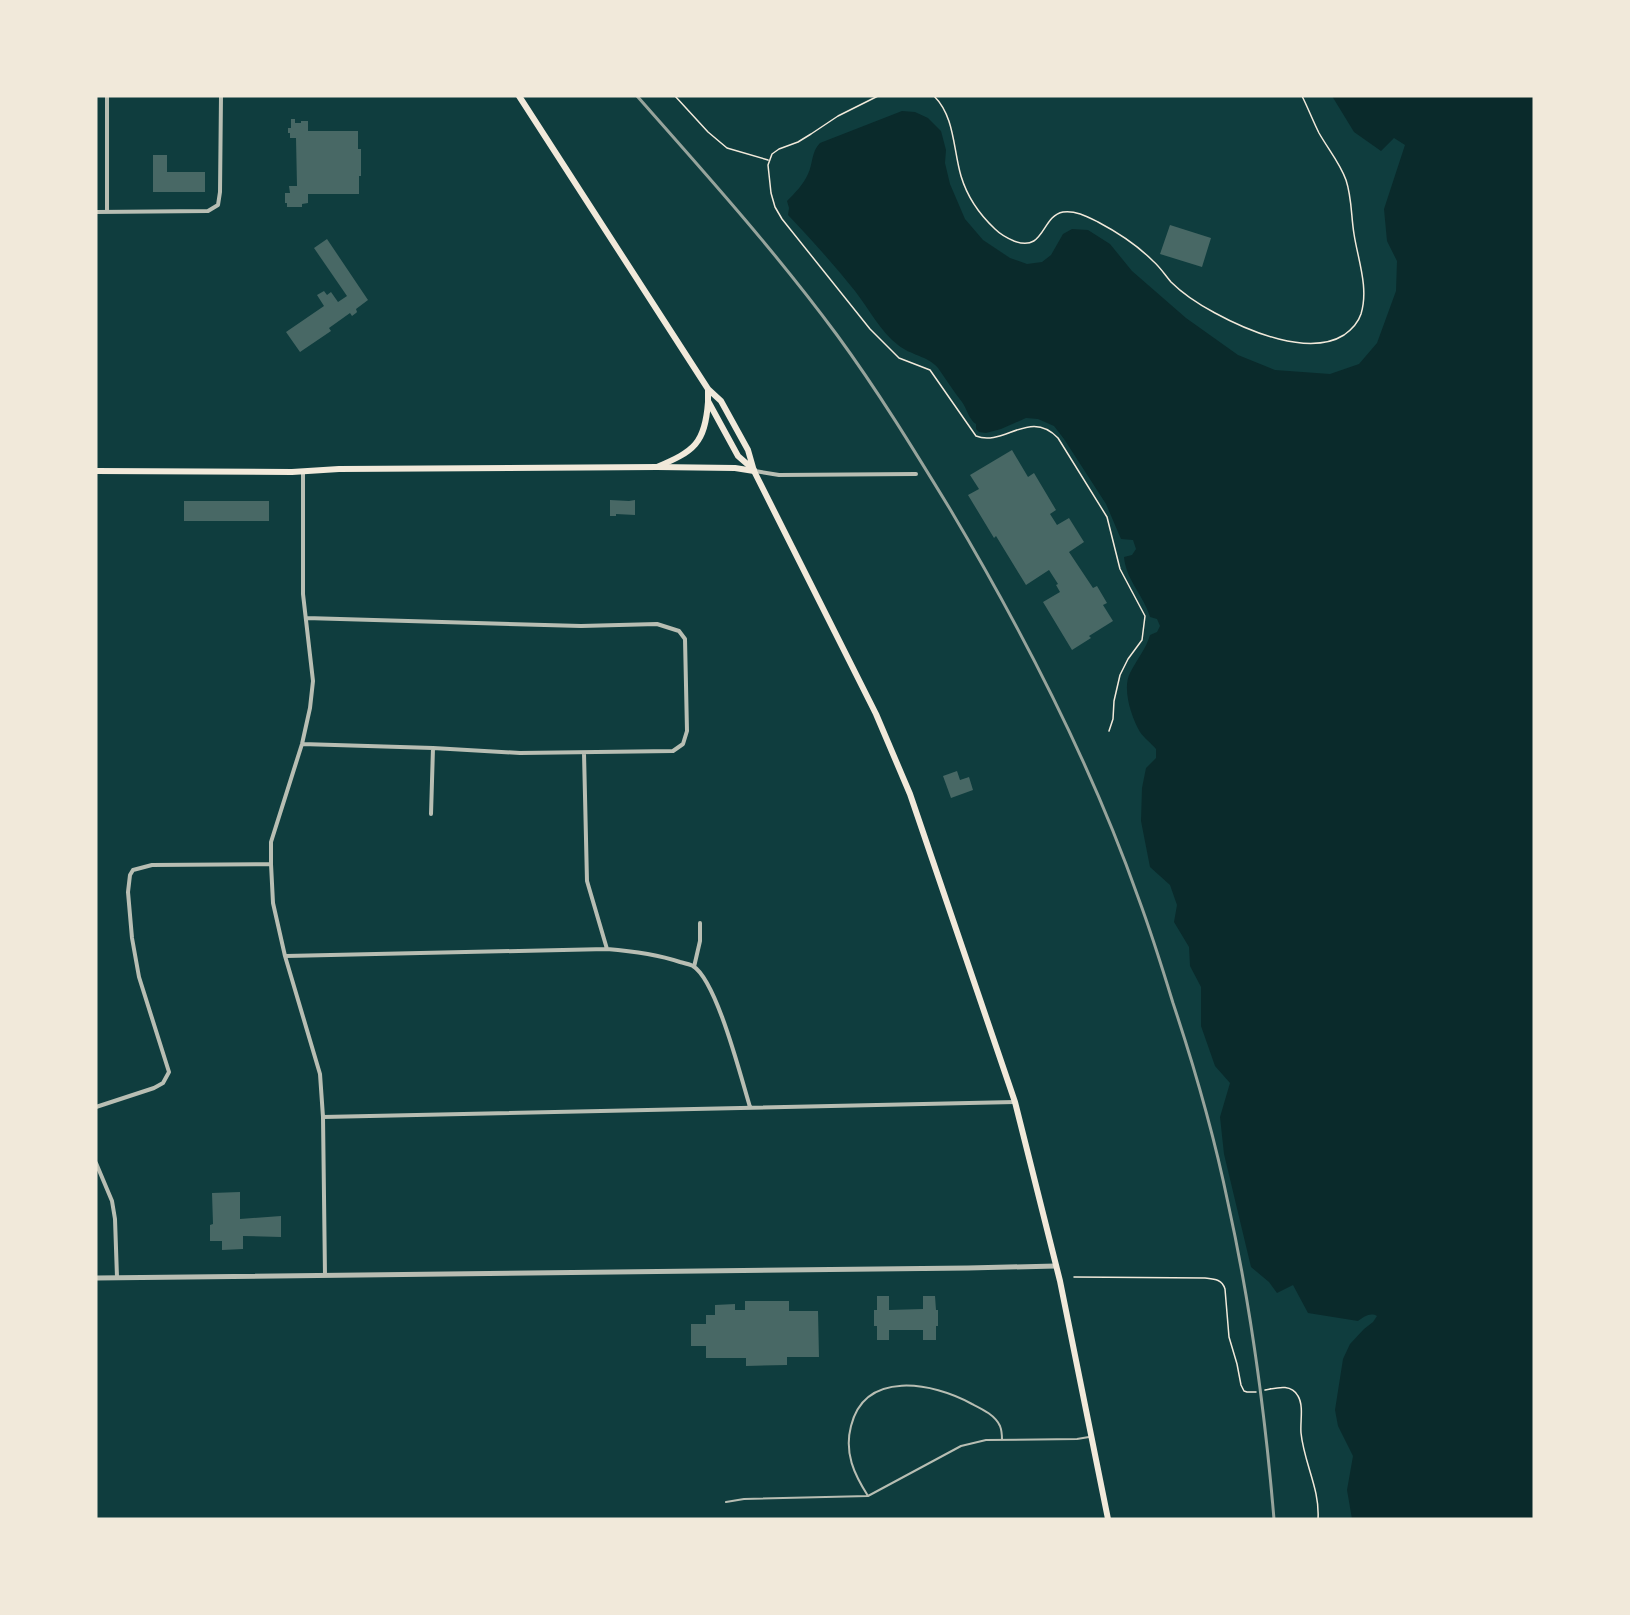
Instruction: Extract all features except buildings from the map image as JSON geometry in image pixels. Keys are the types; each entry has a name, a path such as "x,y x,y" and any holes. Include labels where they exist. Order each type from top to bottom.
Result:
{"main road":[{"path":"519,96 708,389 721,401 748,450 754,471 876,714 910,795 1014,1102 1056,1266 1108,1519"},
{"path":"657,467 681,456 694,447 702,436 708,389"},
{"path":"708,401 738,456 754,471"},
{"path":"96,471 303,472 657,467 735,468 754,471"}],"street":[{"path":"107,96 107,212"},
{"path":"96,212 208,211 218,205 221,96"},
{"path":"754,471 779,475 916,474"},
{"path":"303,472 303,594 313,681 302,744 271,842 271,864 273,903 285,956 320,1074 324,1117 325,1275"},
{"path":"302,744 520,753 673,751 683,744 687,732 685,639 679,631 657,624 581,626 306,618"},
{"path":"431,814 433,748"},
{"path":"584,753 587,881 607,950"},
{"path":"96,1107 154,1088 163,1083 169,1072 139,977 132,938 128,892 130,875 133,870 152,865 271,864"},
{"path":"694,967 700,941 700,923"},
{"path":"285,956 607,950 635,951 665,957 694,967 710,987 722,1016 750,1107"},
{"path":"324,1117 1014,1102"},
{"path":"96,1163 112,1201 116,1219 117,1277"},
{"path":"96,1278 1056,1266"}],"lane":[{"path":"868,1496 853,1470 848,1445 849,1433 858,1409 877,1391 907,1385 947,1393 984,1410 995,1419 1000,1425 1002,1440"},
{"path":"726,1502 744,1499 868,1496 961,1446 986,1440 1092,1437"}],"path":[{"path":"675,96 708,132 727,148 769,160"},
{"path":"878,96 838,116 798,142 772,154 769,160 768,177 776,207 782,219 870,329 899,358 930,370 973,433 980,438 999,437 1012,430 1040,427 1052,431 1058,438 1107,518 1120,569 1145,616 1142,640 1120,675 1109,731"},
{"path":"934,96 950,123 966,192 995,230 1008,239 1029,243 1038,238 1056,215 1062,212 1082,214 1132,243 1154,261 1176,287 1213,312 1258,333 1300,343 1328,342 1351,330 1361,316 1364,287 1353,232 1350,195 1345,179 1302,96"},
{"path":"1074,1276 1218,1280 1225,1289 1228,1337 1241,1385 1247,1392 1256,1392"},
{"path":"1265,1390 1284,1387 1292,1390 1298,1396 1303,1449 1317,1496 1318,1519"}],"water":[{"path":"1332,96 1534,96 1534,1519 1352,1519 1347,1490 1353,1456 1338,1426 1335,1410 1343,1359 1350,1344 1377,1316 1369,1315 1358,1321 1308,1313 1293,1285 1277,1293 1269,1282 1251,1267 1224,1154 1220,1117 1230,1083 1215,1066 1201,1026 1201,987 1190,966 1189,947 1174,922 1177,905 1170,885 1150,867 1141,821 1142,788 1146,768 1156,758 1156,749 1137,726 1131,711 1127,686 1130,673 1150,635 1157,632 1160,626 1157,619 1150,617 1125,565 1124,557 1132,555 1136,549 1133,540 1121,539 1106,504 1054,426 1038,419 1026,418 1001,429 986,433 979,432 962,402 938,368 903,348 880,327 847,281 788,215 787,201 806,178 815,150 820,143 902,111 915,112 928,118 941,131 950,184 965,219 983,240 1010,258 1027,264 1042,262 1051,255 1063,234 1072,229 1088,230 1110,244 1132,271 1186,318 1238,355 1275,370 1330,374 1359,364 1377,343 1396,291 1397,261 1387,241 1384,209 1405,145 1394,138 1381,151 1354,132"}],"railway":[{"path":"637,96 740,213 789,273 867,378 977,555 1029,650 1099,796 1147,923 1189,1053 1223,1178 1250,1321 1262,1400 1274,1519"}]}
